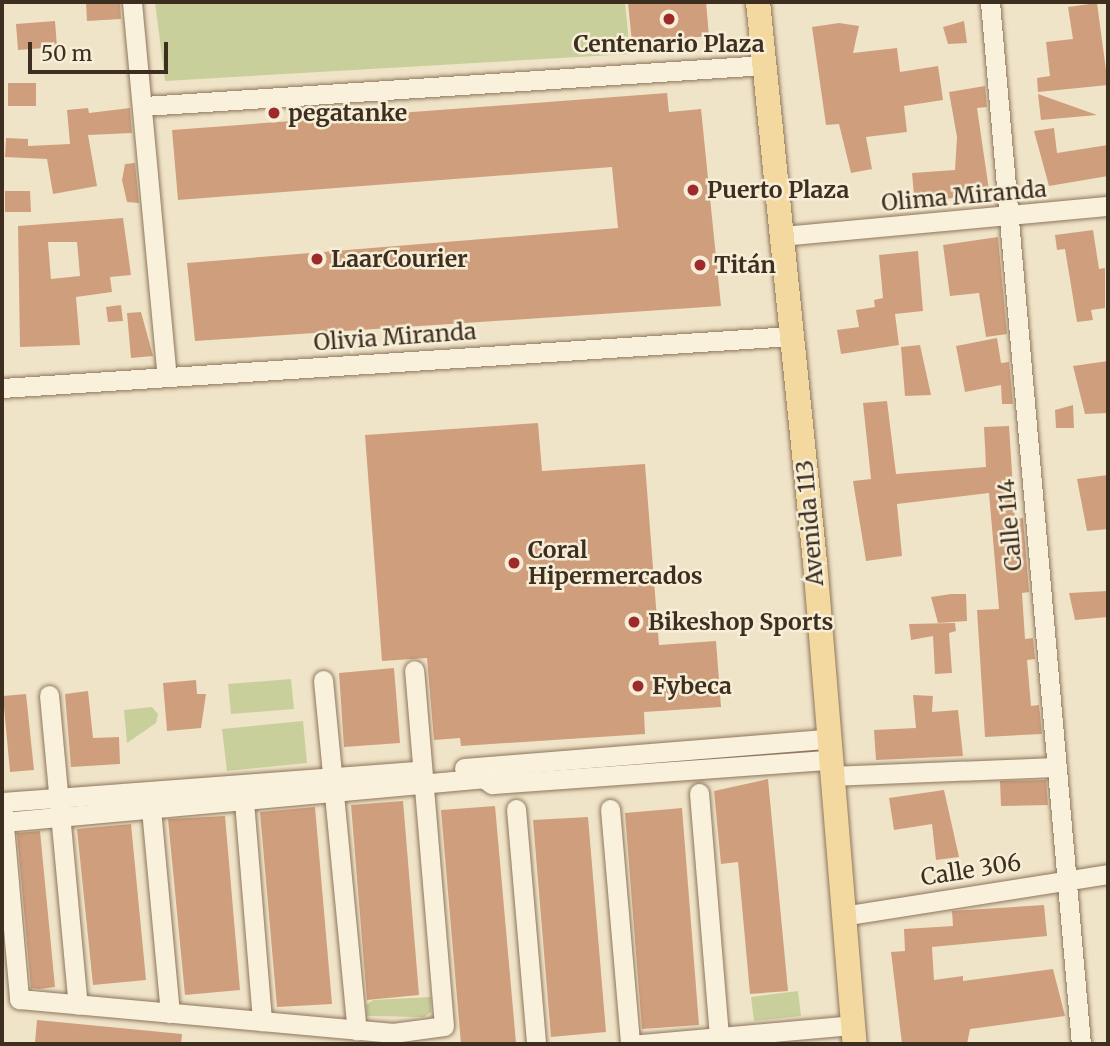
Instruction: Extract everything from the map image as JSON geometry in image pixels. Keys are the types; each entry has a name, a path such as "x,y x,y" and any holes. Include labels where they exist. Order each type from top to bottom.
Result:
{"main road":[{"name":"Avenida 113","path":"758,2 782,236 854,1035"}],"street":[{"path":"132,2 144,106 167,376"},
{"name":"Calle 114","path":"990,2 1081,1044"},
{"path":"144,106 764,65"},
{"name":"Olima Miranda","path":"782,236 1108,206"},
{"name":"Olivia Miranda","path":"2,388 791,336"},
{"path":"414,670 423,777 444,1026 393,1033 19,999 2,809 59,807 423,777 695,760 829,758 1056,767"},
{"path":"323,680 357,1030"},
{"path":"49,695 78,1005"},
{"path":"243,792 262,1021"},
{"path":"699,793 719,1037"},
{"path":"150,800 170,1013"},
{"path":"516,809 536,1044"},
{"path":"610,809 630,1044"},
{"name":"Calle 306","path":"843,916 1108,874"},
{"path":"640,1044 719,1037 854,1035"}],"green space":[{"path":"155,2 625,2 630,54 165,81"},
{"path":"291,679 294,709 231,714 228,684"},
{"path":"152,707 158,714 156,723 127,743 124,710"},
{"path":"303,721 307,763 227,771 222,729"},
{"path":"798,991 801,1016 754,1021 751,997"},
{"path":"431,997 431,1012 424,1017 367,1016 366,1005 373,1000"}],"building":[{"path":"86,2 120,2 121,19 87,21"},
{"name":"Centenario Plaza","path":"628,2 706,2 709,36 632,43"},
{"path":"1097,3 1108,85 1038,92 1037,78 1050,76 1046,42 1073,39 1068,7"},
{"path":"55,21 57,47 18,50 16,24"},
{"path":"964,21 967,43 948,44 943,27"},
{"path":"839,23 859,26 853,53 897,48 900,72 938,66 943,100 904,106 907,132 866,137 872,169 851,173 839,124 826,125 812,27"},
{"path":"8,83 36,83 36,106 8,106"},
{"path":"985,86 987,107 977,108 989,190 915,206 912,173 955,170 957,137 949,92"},
{"path":"667,93 669,112 701,109 721,306 195,341 187,263 618,228 612,167 178,200 172,130"},
{"path":"1038,94 1097,115 1041,120"},
{"path":"88,108 89,113 130,108 132,133 88,135 97,186 53,194 47,159 5,157 6,138 28,139 28,146 70,144 67,110"},
{"path":"1054,128 1057,153 1108,145 1108,176 1049,186 1034,131"},
{"path":"135,163 139,203 127,202 122,180 125,164"},
{"path":"5,191 30,191 31,212 5,212"},
{"path":"123,218 131,275 110,277 112,292 76,297 80,345 20,347 18,226","holes":["48,242 77,242 80,276 51,279"]},
{"path":"1093,230 1099,269 1105,268 1105,308 1091,310 1093,320 1077,322 1065,249 1057,250 1055,235"},
{"path":"998,237 1007,334 986,337 979,293 950,296 943,245"},
{"path":"918,251 923,311 895,314 899,345 841,354 837,330 859,327 856,310 875,307 874,300 883,298 879,255"},
{"path":"121,305 123,321 108,322 106,307"},
{"path":"141,312 153,356 131,358 127,313"},
{"path":"997,338 1001,363 1009,362 1013,404 1002,404 1001,385 965,392 956,346"},
{"path":"920,345 931,395 905,396 901,347"},
{"path":"1108,361 1108,413 1085,414 1073,366"},
{"path":"887,401 896,474 986,467 984,427 1009,426 1015,519 1023,518 1029,592 1022,593 1025,639 1033,638 1035,659 1027,660 1031,706 1039,705 1042,734 985,737 977,610 999,609 989,493 897,504 902,556 866,561 853,481 871,479 863,403"},
{"path":"1073,405 1074,428 1056,428 1055,410"},
{"name":"Coral Hipermercados","path":"538,423 542,471 645,464 659,645 716,641 721,707 644,712 645,734 461,746 460,738 434,740 427,658 382,661 365,435"},
{"path":"1108,475 1108,529 1087,531 1077,479"},
{"path":"1108,591 1108,617 1075,620 1069,593"},
{"path":"966,594 967,621 938,623 931,597"},
{"path":"955,623 956,631 949,633 952,673 935,674 933,636 911,640 909,624"},
{"path":"394,668 400,743 344,747 339,673"},
{"path":"196,680 197,694 206,694 201,728 167,731 163,683"},
{"path":"88,691 93,738 119,737 120,764 71,767 65,694"},
{"path":"26,694 34,770 10,772 3,696"},
{"path":"913,695 933,696 932,712 958,710 963,756 876,760 874,730 916,728"},
{"path":"768,779 788,991 750,994 738,862 721,864 714,791"},
{"path":"1046,780 1048,805 1001,806 1000,781"},
{"path":"944,790 959,857 936,860 932,824 894,830 889,798"},
{"path":"403,801 419,995 367,1000 351,805"},
{"path":"495,806 516,1043 461,1044 441,810"},
{"path":"315,807 332,1004 277,1007 260,812"},
{"path":"682,808 699,1025 642,1029 625,813"},
{"path":"225,816 240,990 185,995 168,819"},
{"path":"588,817 606,1032 551,1037 533,820"},
{"path":"131,824 146,980 93,985 77,829"},
{"path":"40,831 55,987 39,989 31,988 17,833"},
{"path":"1044,905 1047,936 932,947 934,980 963,976 963,981 1053,969 1065,1016 970,1029 967,1044 902,1044 891,952 905,951 904,929 953,926 952,911"},
{"path":"37,1020 182,1034 181,1044 35,1043"}],"place":[{"name":"Centenario Plaza","path":"669,19"},
{"name":"pegatanke","path":"274,113"},
{"name":"Puerto Plaza","path":"693,190"},
{"name":"LaarCourier","path":"317,259"},
{"name":"Titán","path":"700,265"},
{"name":"Coral Hipermercados","path":"514,563"},
{"name":"Bikeshop Sports","path":"634,622"},
{"name":"Fybeca","path":"638,686"}]}
